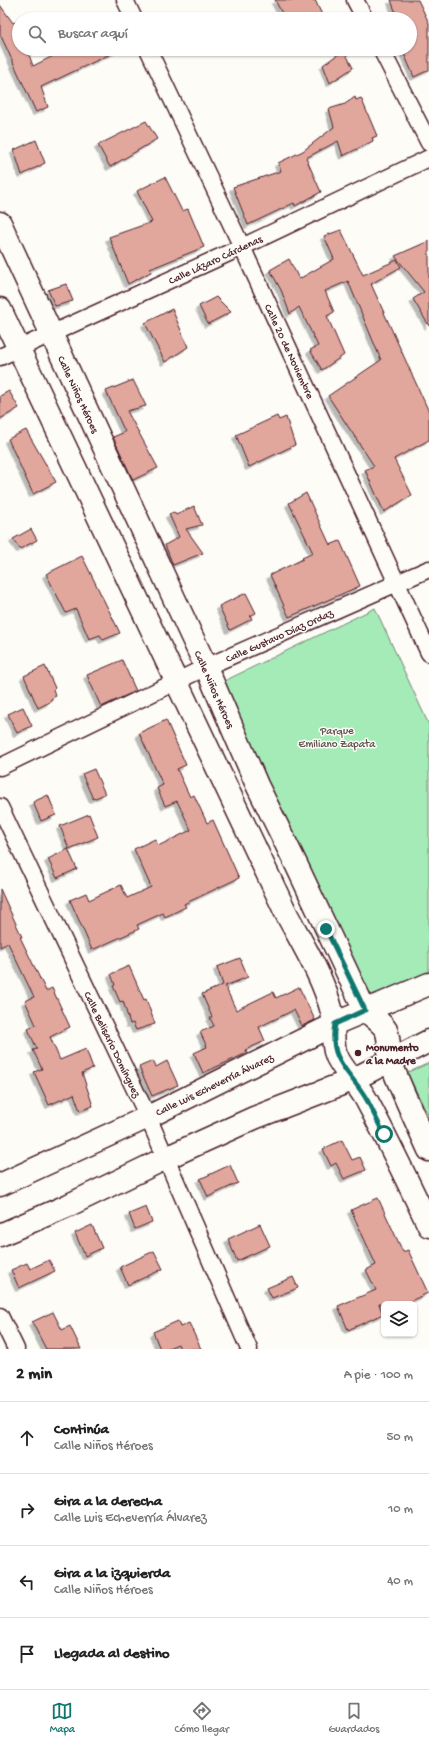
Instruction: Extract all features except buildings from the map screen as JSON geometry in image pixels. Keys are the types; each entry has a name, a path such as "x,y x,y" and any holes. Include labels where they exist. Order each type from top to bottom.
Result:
{"street":[{"path":"125,0 131,12"},
{"path":"355,0 361,12"},
{"name":"Calle 20 de Noviembre","path":"151,56 242,247 429,653"},
{"path":"384,56 429,143"},
{"name":"Calle Lázaro Cárdenas","path":"9,353 242,247 429,158"},
{"name":"Calle Niños Héroes","path":"0,223 206,667 257,785 296,864 341,962 365,1010 377,1019 387,1034 389,1040 390,1061 429,1150"},
{"path":"0,309 9,353 177,681 286,913 318,975 335,1024 333,1036 336,1055 348,1075 367,1100 429,1226"},
{"name":"Calle Gustavo Díaz Ordaz","path":"0,767 206,667 429,569"},
{"name":"Calle Belisario Domínguez","path":"0,807 148,1117 249,1349"},
{"name":"Calle Luis Echeverría Álvarez","path":"0,1185 148,1117 335,1024 429,984"},
{"path":"0,1235 69,1205 166,1158 254,1118 352,1080 429,1041"},
{"path":"0,1316 16,1349"}],"green space":[{"name":"Parque Emiliano Zapata","path":"375,608 429,725 429,973 363,1002 216,685"},
{"path":"429,1063 429,1117 407,1073"}],"place":[{"name":"Monumento a la Madre","path":"358,1053"}],"route":[{"path":"326,929 365,1010 335,1024 333,1036 336,1055 348,1075 367,1100 384,1134"}]}
